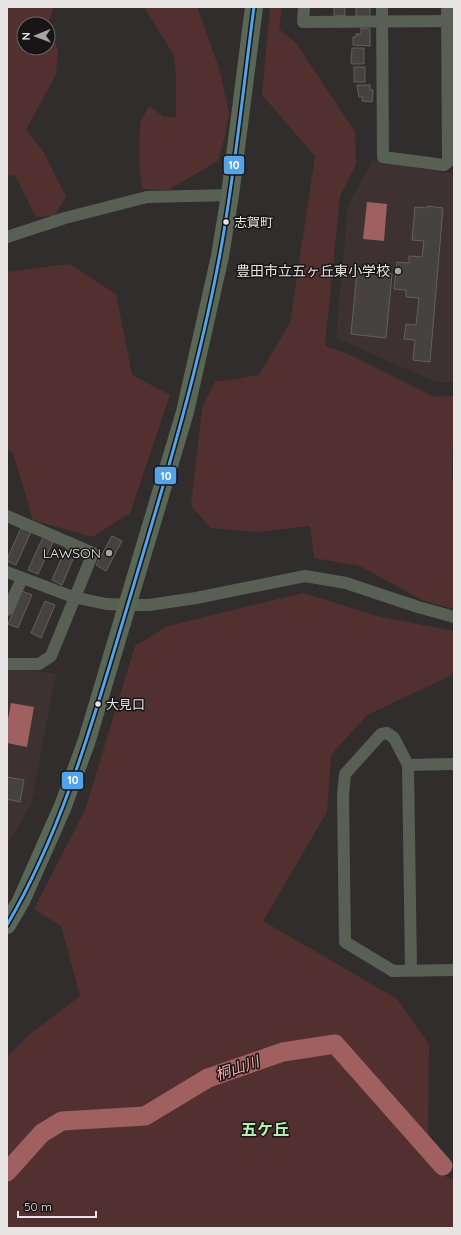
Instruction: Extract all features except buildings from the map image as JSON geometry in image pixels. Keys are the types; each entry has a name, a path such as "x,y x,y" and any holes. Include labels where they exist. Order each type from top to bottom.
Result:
{"highway":[{"path":"7,925 20,901 63,806 87,740 185,412 220,256 230,195 254,7"}],"street":[{"path":"304,7 304,22 451,21"},
{"path":"382,7 382,157 444,165 448,162 451,21 447,7"},
{"path":"7,237 64,218 147,197 230,195"},
{"path":"7,516 92,553 73,597 51,656 39,664 7,664"},
{"path":"7,572 22,579 73,597 106,604 128,605 149,605 180,600 305,576 346,583 418,608 454,617"},
{"path":"7,610 22,579"},
{"path":"411,970 408,765 394,738 387,733 381,734 345,774 343,796 345,942 393,971 454,970"},
{"path":"408,765 454,764"}],"shaded area":[{"path":"7,7 54,7 51,16 16,16 16,56 56,56 56,46 58,50 56,74 26,130 43,151 66,197 54,216 36,217 15,175 7,176"},
{"path":"144,7 197,7 219,68 229,113 225,136 218,161 168,190 142,189 139,162 140,123 149,106 164,117 176,117 176,77 174,55"},
{"path":"270,7 282,7 279,29 296,43 355,132 356,164 340,196 325,346 348,354 434,397 454,395 452,478 454,479 454,609 424,601 360,566 314,558 310,526 259,532 211,528 191,506 202,408 215,382 259,375 290,323 315,156 262,95"},
{"name":"豊田市立五ヶ丘東小学校","path":"373,160 454,174 454,382 436,382 336,338 348,205"},
{"path":"367,202 387,204 384,241 363,239"},
{"path":"69,264 116,294 132,375 170,395 130,513 92,537 33,520 13,453 7,449 7,272"},
{"path":"303,593 377,616 454,631 454,674 367,715 331,755 327,812 263,921 397,999 429,1044 428,1132 444,1176 454,1179 454,1228 7,1228 7,1057 30,1034 80,996 61,926 34,909 85,810 135,646 168,626"},
{"path":"7,667 56,674 31,805 7,844"},
{"path":"11,703 34,707 27,747 7,743 7,725"}],"waterway":[{"name":"桐山川","path":"7,1172 42,1133 62,1121 145,1116 208,1078 283,1052 335,1044 443,1166"}],"transit line":[{"name":"10","path":"7,925 27,889 44,852 60,815 74,776 111,660 189,393 211,301 220,254 234,162 254,7"}],"place":[{"name":"志賀町","path":"226,222"},
{"name":"豊田市立五ヶ丘東小学校","path":"398,271"},
{"name":"LAWSON","path":"109,553"},
{"name":"大見口","path":"98,704"}],"district":[{"name":"五ケ丘","path":"265,1129"}]}
